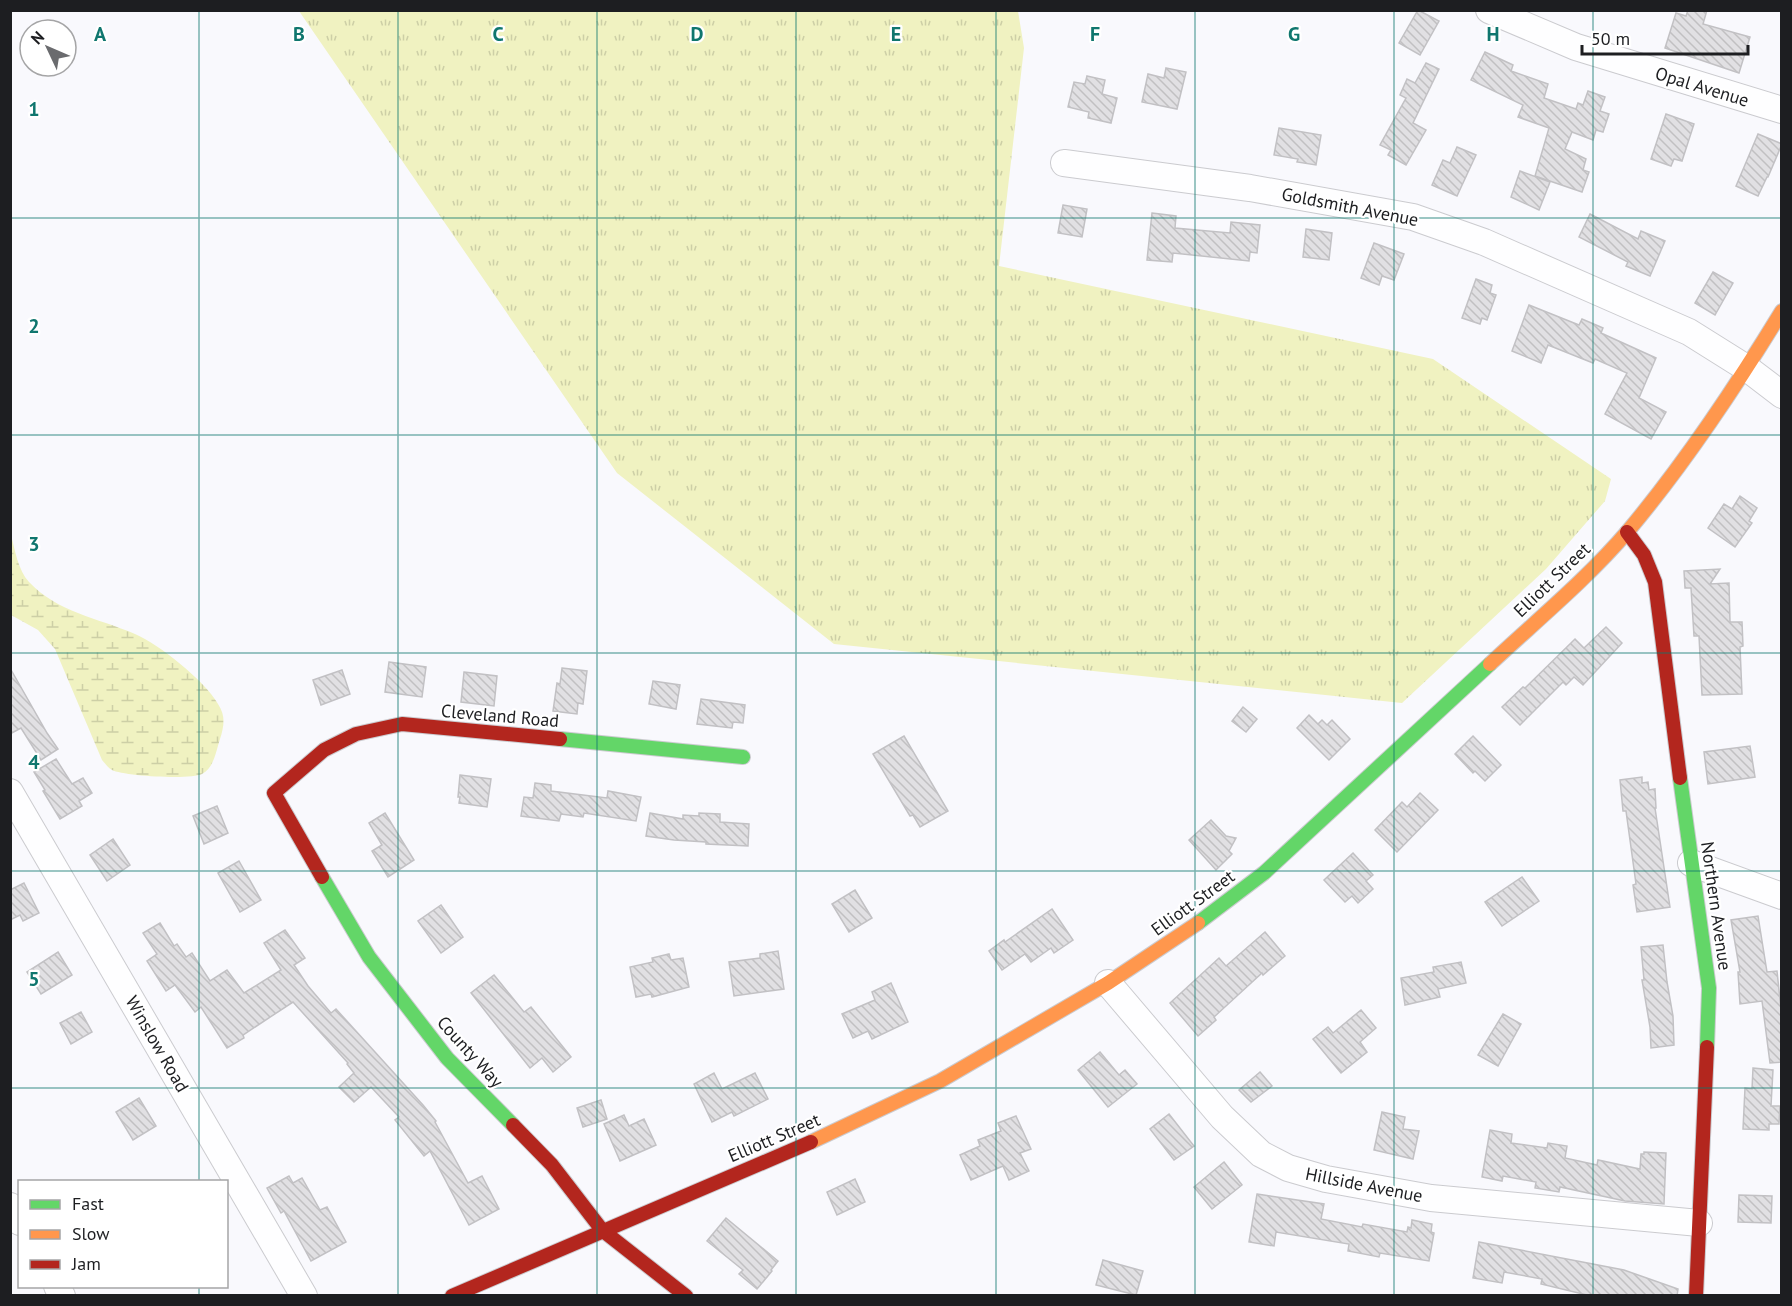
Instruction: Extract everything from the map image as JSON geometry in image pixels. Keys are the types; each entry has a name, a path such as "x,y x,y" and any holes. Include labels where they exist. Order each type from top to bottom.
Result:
{"street":[{"name":"Opal Avenue","path":"1489,10 1576,47 1782,110"},
{"name":"Goldsmith Avenue","path":"1064,163 1250,188 1413,217 1484,242 1689,332 1748,369 1782,395"},
{"name":"Elliott Street","path":"452,1296 841,1129 899,1101 979,1060 1175,940 1264,873 1588,572 1627,532 1689,453 1748,369 1782,311"},
{"name":"Northern Avenue","path":"1627,532 1642,550 1651,566 1655,582 1709,988 1696,1296"},
{"name":"Cleveland Road","path":"274,793 324,750 356,734 402,724 743,757"},
{"name":"Winslow Road","path":"10,792 304,1296"},
{"name":"County Way","path":"274,793 369,957 447,1058 552,1165 602,1230 686,1296"},
{"path":"1691,863 1782,896"},
{"name":"Hillside Avenue","path":"1108,983 1222,1117 1261,1154 1288,1168 1326,1179 1431,1198 1699,1223"},
{"path":"10,1206 18,1219"}],"green space":[{"path":"299,11 1018,11 1024,48 999,266 1433,359 1611,479 1605,501 1546,569 1402,703 834,644 617,473"},
{"path":"11,535 22,572 40,592 65,607 145,639 181,664 212,695 222,713 223,725 214,759 206,771 185,777 142,775 112,770 102,760 55,649 38,630 11,615"}],"building":[{"path":"1418,10 1439,21 1420,55 1399,43"},
{"path":"1688,10 1707,10 1703,24 1750,37 1739,73 1665,48 1676,13 1686,16"},
{"path":"1485,52 1513,65 1511,71 1548,84 1544,98 1576,109 1578,103 1583,105 1588,91 1605,97 1600,111 1609,114 1603,132 1596,130 1593,140 1572,132 1565,149 1586,159 1583,170 1589,172 1582,192 1535,176 1549,128 1518,117 1523,105 1471,80"},
{"path":"1426,63 1439,69 1413,123 1426,130 1406,165 1388,155 1391,150 1380,145 1406,98 1400,95 1407,79 1415,83"},
{"path":"1166,68 1186,72 1177,109 1142,102 1148,74 1164,78"},
{"path":"1087,76 1105,80 1102,94 1117,98 1111,123 1088,118 1089,112 1068,107 1074,82 1085,84"},
{"path":"1666,114 1694,124 1682,161 1674,159 1671,166 1651,159"},
{"path":"1279,128 1321,135 1316,165 1274,155"},
{"path":"1758,134 1782,144 1758,196 1736,186"},
{"path":"1457,147 1476,155 1457,196 1432,185 1443,160 1450,163"},
{"path":"1520,171 1550,182 1539,210 1511,197"},
{"path":"1063,205 1087,209 1082,237 1058,233"},
{"path":"1152,213 1176,216 1175,228 1230,233 1231,222 1260,225 1257,253 1250,252 1249,261 1173,253 1172,262 1147,260"},
{"path":"1590,214 1638,239 1641,231 1665,241 1650,276 1626,266 1628,262 1579,237"},
{"path":"1306,229 1332,233 1329,260 1303,257"},
{"path":"1374,243 1404,254 1394,280 1382,276 1379,285 1361,278"},
{"path":"1713,272 1733,283 1715,315 1695,303"},
{"path":"1476,279 1492,285 1490,293 1496,295 1487,320 1482,318 1480,324 1462,318"},
{"path":"1529,305 1579,325 1582,319 1603,328 1601,333 1656,358 1639,398 1666,412 1651,439 1605,414 1627,373 1595,359 1593,363 1548,345 1541,363 1512,351"},
{"path":"1740,496 1757,508 1749,521 1752,523 1735,547 1708,528 1724,504 1732,509"},
{"path":"1720,569 1710,584 1729,583 1730,622 1742,622 1743,646 1740,647 1742,694 1702,695 1699,636 1694,636 1691,588 1685,588 1684,571"},
{"path":"1606,627 1622,643 1583,685 1574,677 1566,685 1563,682 1520,725 1502,707 1575,639 1584,648"},
{"path":"389,662 426,667 422,697 385,692"},
{"path":"10,668 58,749 41,760 21,728 10,734"},
{"path":"562,668 587,671 583,704 578,703 577,714 553,711 557,683 560,684"},
{"path":"342,670 350,694 321,705 313,680"},
{"path":"464,672 497,676 494,706 461,702"},
{"path":"653,681 680,685 676,709 649,704"},
{"path":"701,699 745,705 743,723 733,722 732,728 697,724"},
{"path":"1243,707 1257,719 1246,732 1232,721"},
{"path":"1309,715 1318,724 1322,720 1327,725 1332,720 1350,739 1329,760 1297,728"},
{"path":"904,736 948,811 920,827 913,815 910,816 873,754"},
{"path":"1473,736 1501,765 1485,781 1475,771 1473,773 1455,754"},
{"path":"1750,746 1755,777 1708,784 1704,752"},
{"path":"56,759 72,784 83,778 92,793 79,801 82,806 60,819 34,772"},
{"path":"460,775 491,779 487,807 459,803"},
{"path":"1642,777 1642,783 1648,782 1649,790 1655,789 1655,808 1670,907 1637,912 1633,885 1636,884 1620,780"},
{"path":"535,783 551,785 551,791 607,798 608,791 641,797 636,821 584,813 583,817 561,814 559,821 521,816 524,797 533,798"},
{"path":"1420,793 1438,810 1397,852 1375,830 1402,802 1407,807"},
{"path":"217,806 228,833 204,844 193,816"},
{"path":"385,813 414,860 388,877 372,851 382,845 369,823"},
{"path":"650,813 683,819 683,815 720,814 720,822 749,824 748,846 706,844 706,842 646,836"},
{"path":"1211,820 1226,836 1236,838 1229,851 1232,854 1216,870 1189,840"},
{"path":"113,839 130,865 107,881 90,855"},
{"path":"1353,853 1373,875 1366,881 1373,889 1358,903 1352,896 1345,902 1324,880"},
{"path":"239,861 261,900 240,912 218,873"},
{"path":"1522,877 1539,901 1502,926 1485,902"},
{"path":"24,883 39,913 23,921 20,915 10,920 10,890"},
{"path":"855,890 872,918 849,932 832,904"},
{"path":"441,905 463,937 441,953 418,921"},
{"path":"1052,909 1073,940 1054,953 1051,948 1031,962 1025,954 1002,970 989,951"},
{"path":"1758,916 1767,972 1777,971 1782,1019 1782,1062 1770,1063 1762,1001 1740,1004 1738,972 1740,972 1731,920"},
{"path":"160,923 174,946 177,944 186,957 192,953 210,981 227,970 244,993 281,970 264,943 285,930 305,958 294,965 308,986 331,1013 336,1009 423,1105 436,1121 468,1183 482,1176 499,1209 469,1225 430,1151 424,1156 395,1120 399,1117 371,1087 354,1102 339,1087 354,1073 348,1063 293,1002 227,1048 201,1007 195,1012 175,985 166,991 147,961 157,954 143,933"},
{"path":"1265,932 1285,956 1263,975 1262,973 1214,1017 1216,1020 1198,1036 1170,1003 1219,958 1226,966"},
{"path":"1663,945 1673,1016 1674,1045 1651,1048 1642,980 1644,980 1641,947"},
{"path":"778,951 784,989 734,996 729,962 760,958 760,954"},
{"path":"58,952 72,975 41,994 27,972"},
{"path":"669,954 671,960 683,958 689,987 652,997 651,994 636,997 630,967 653,962 652,958"},
{"path":"1461,962 1466,983 1438,989 1440,997 1405,1005 1401,978 1434,972 1433,967"},
{"path":"494,975 524,1012 531,1007 571,1057 553,1072 542,1058 530,1068 471,993"},
{"path":"891,983 908,1022 872,1039 868,1031 853,1038 842,1014 875,1000 872,992"},
{"path":"1361,1010 1376,1028 1360,1042 1367,1052 1341,1073 1313,1039 1328,1027 1333,1033"},
{"path":"81,1012 92,1032 71,1044 60,1023"},
{"path":"1503,1014 1521,1024 1498,1066 1478,1055"},
{"path":"1100,1052 1119,1075 1125,1070 1137,1084 1108,1107 1078,1070"},
{"path":"1753,1068 1773,1070 1771,1106 1780,1106 1779,1124 1769,1124 1769,1130 1743,1129 1745,1088 1752,1089"},
{"path":"1260,1072 1272,1086 1251,1102 1239,1090"},
{"path":"714,1073 722,1089 755,1073 768,1099 734,1116 732,1112 712,1122 694,1084"},
{"path":"139,1098 156,1126 133,1140 116,1112"},
{"path":"601,1100 607,1119 583,1127 577,1108"},
{"path":"1382,1112 1405,1117 1403,1129 1419,1131 1413,1159 1374,1150"},
{"path":"1169,1114 1194,1146 1174,1160 1150,1129"},
{"path":"624,1115 629,1126 644,1119 656,1145 620,1161 604,1124"},
{"path":"1016,1116 1031,1149 1020,1153 1029,1171 1009,1180 1003,1166 971,1180 960,1155 980,1146 978,1140 1001,1131 998,1123"},
{"path":"1490,1130 1512,1134 1511,1143 1547,1148 1548,1143 1567,1146 1565,1158 1597,1165 1598,1160 1640,1169 1641,1154 1644,1152 1666,1153 1664,1204 1625,1201 1560,1187 1559,1192 1535,1188 1536,1182 1503,1176 1502,1181 1482,1177"},
{"path":"1224,1162 1242,1185 1212,1209 1194,1187"},
{"path":"289,1176 293,1183 302,1178 320,1210 327,1207 346,1242 311,1261 284,1211 281,1213 267,1188"},
{"path":"855,1179 865,1202 837,1215 827,1192"},
{"path":"1257,1194 1324,1204 1321,1219 1362,1227 1363,1224 1407,1232 1408,1227 1411,1228 1412,1220 1432,1224 1431,1232 1434,1233 1429,1261 1380,1253 1379,1257 1348,1251 1349,1244 1276,1232 1274,1246 1249,1242"},
{"path":"1739,1195 1772,1196 1771,1223 1738,1222"},
{"path":"726,1218 778,1261 757,1289 739,1274 743,1270 707,1241"},
{"path":"1479,1242 1624,1270 1678,1289 1677,1296 1591,1296 1541,1284 1542,1279 1504,1272 1502,1283 1473,1278"},
{"path":"1103,1260 1143,1271 1136,1295 1096,1285"}],"traffic: fast":[{"path":"1198,923 1264,873 1490,664"},
{"path":"560,739 743,757"},
{"path":"1680,778 1709,988 1707,1047"},
{"path":"322,877 369,957 447,1058 513,1125"}],"traffic: slow":[{"path":"1490,664 1578,583 1628,531 1709,424 1782,311"},
{"path":"811,1142 940,1081 1108,983 1198,923"}],"traffic: jam":[{"path":"1627,532 1644,555 1655,582 1680,778"},
{"path":"322,877 274,793 324,750 356,734 402,724 560,739"},
{"path":"1696,1296 1707,1047"},
{"path":"513,1125 552,1165 602,1230 686,1296"},
{"path":"452,1296 811,1142"}]}
